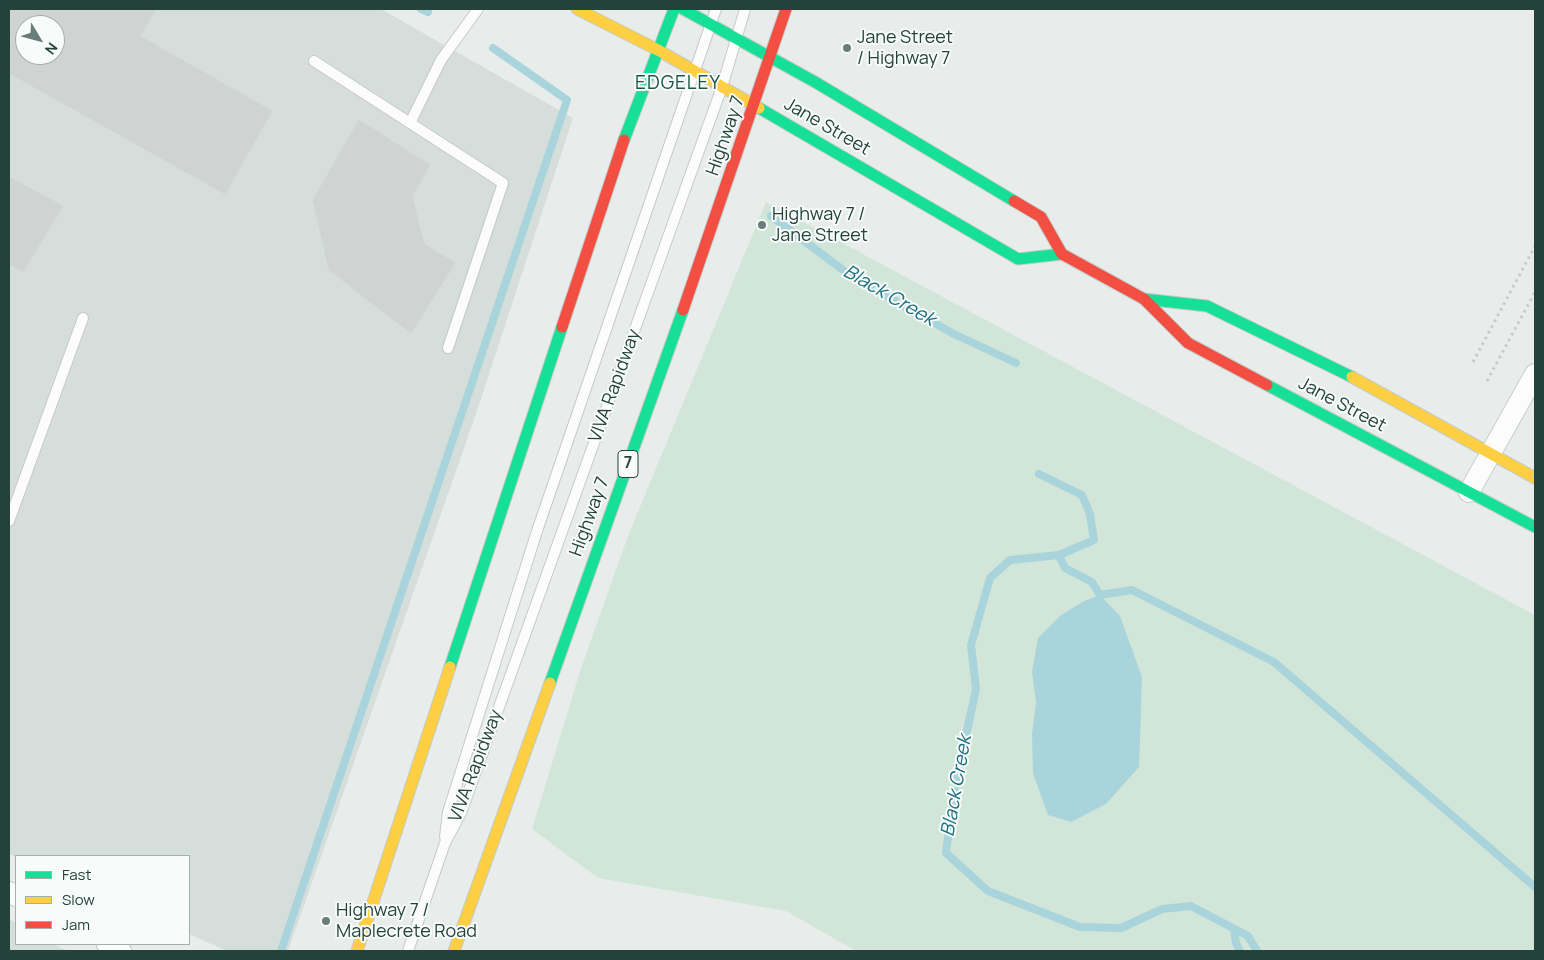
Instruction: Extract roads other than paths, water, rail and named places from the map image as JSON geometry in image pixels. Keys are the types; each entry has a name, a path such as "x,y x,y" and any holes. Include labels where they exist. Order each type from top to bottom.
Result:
{"main road":[{"name":"Jane Street","path":"577,9 658,50 1018,259 1062,254"},
{"path":"357,951 627,130 674,9"},
{"name":"Jane Street","path":"682,9 771,57 1041,217 1062,254 1144,299 1188,343 1535,527"},
{"name":"Highway 7","path":"454,951 771,57 786,9"},
{"name":"Jane Street","path":"1144,299 1207,306 1374,388 1535,478"}],"street":[{"path":"1469,492 1535,374"},
{"path":"109,945 122,951"}],"lane":[{"path":"410,123 441,60 478,9"},
{"name":"VIVA Rapidway","path":"408,951 444,843 448,812 536,532 716,9"},
{"name":"VIVA Rapidway","path":"444,843 461,813 722,87 745,9"},
{"path":"314,61 503,183 448,348"},
{"path":"9,521 83,318"}],"water":[{"path":"1100,595 1120,616 1142,677 1139,767 1106,804 1071,822 1048,815 1033,773 1032,734 1036,703 1032,672 1038,638 1060,616 1082,602"}],"waterway":[{"name":"Black Creek","path":"421,9 428,12"},
{"path":"281,951 567,100 493,48"},
{"name":"Black Creek","path":"771,216 851,276 954,334 1016,363"},
{"name":"Black Creek","path":"1039,474 1082,495 1090,514 1094,540 1059,555 1010,560 990,578 971,645 976,689 953,796 946,853 988,891 1080,927 1121,928 1162,909 1191,906 1248,936 1257,951"},
{"path":"1059,555 1065,568 1092,582 1100,595 1132,590 1274,662 1535,887"},
{"path":"1234,929 1236,943 1240,951"}],"place":[{"name":"Jane Street / Highway 7","path":"847,48"},
{"name":"Highway 7 / Jane Street","path":"762,225"},
{"name":"Highway 7 / Maplecrete Road","path":"326,921"}],"district":[{"name":"EDGELEY","path":"678,84"}]}
